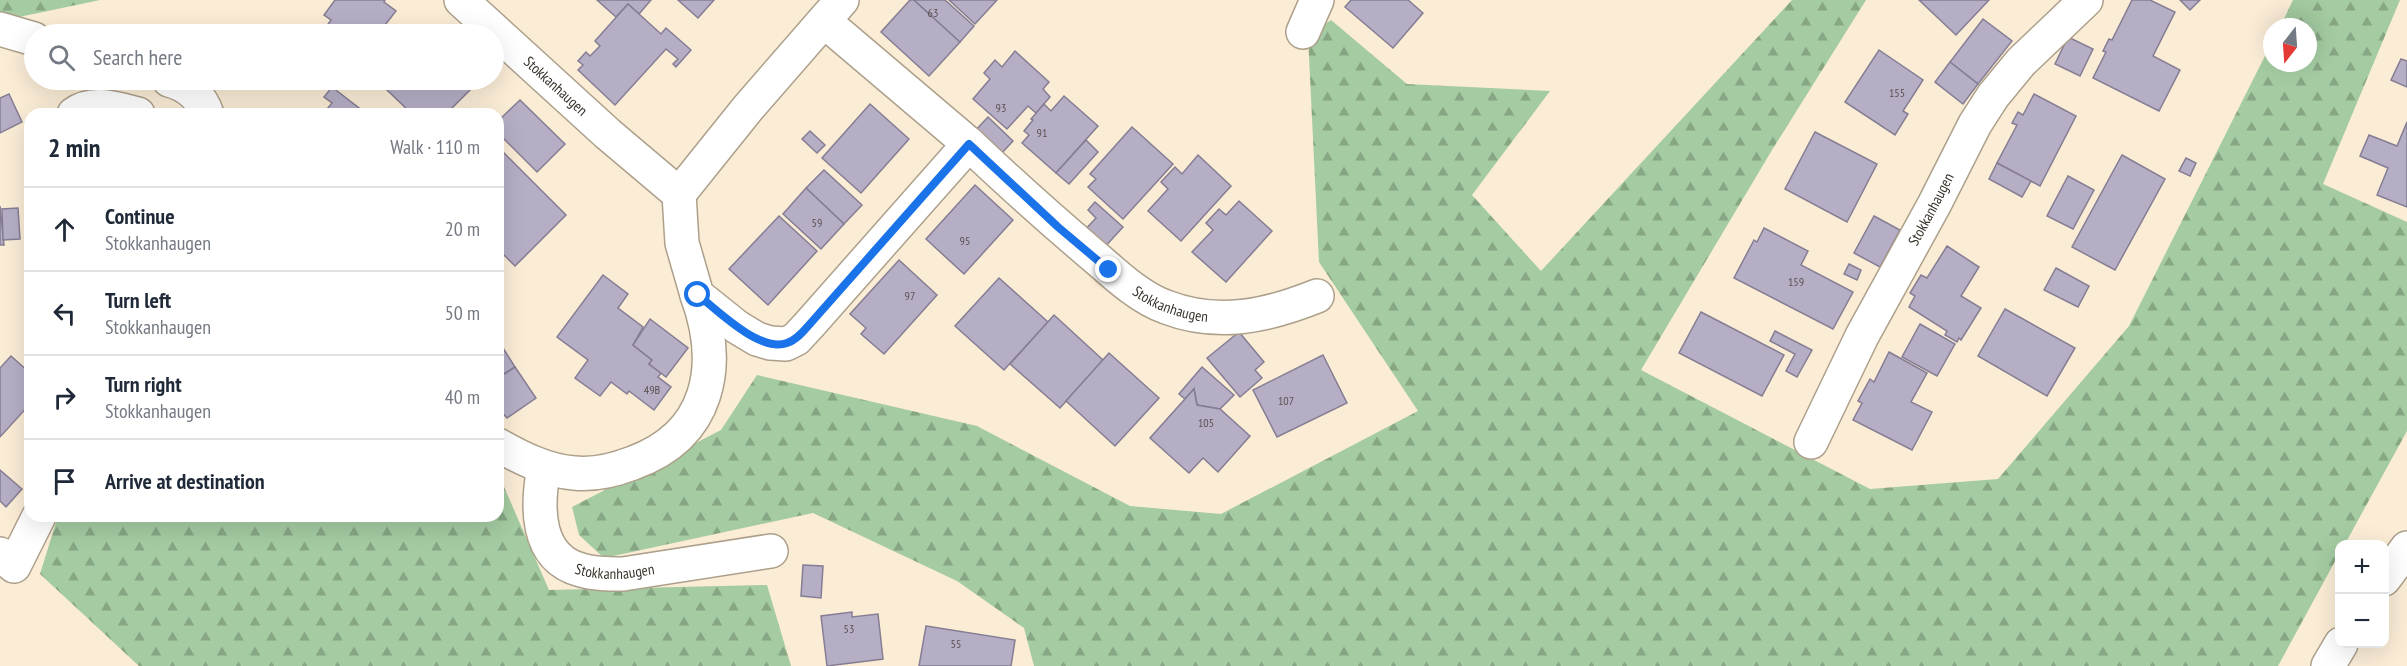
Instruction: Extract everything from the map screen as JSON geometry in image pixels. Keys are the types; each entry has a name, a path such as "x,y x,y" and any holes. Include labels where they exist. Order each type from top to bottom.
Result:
{"street":[{"name":"Stokkanhaugen","path":"461,0 487,24"},
{"path":"1303,32 1317,0"},
{"name":"Stokkanhaugen","path":"1811,442 1862,336 1975,124 1993,96 2021,62 2086,0"},
{"name":"Stokkanhaugen","path":"504,39 608,134 679,194 748,108 833,10 969,144 1058,227 1109,270 1165,307 1220,318 1247,317 1285,309 1317,296"},
{"path":"0,29 24,36"},
{"path":"190,90 203,102 205,108"},
{"path":"88,108 98,106 108,108"},
{"path":"698,295 737,327 757,339 786,344 796,339 969,144"},
{"path":"504,448 544,467 575,473 600,472 648,458 681,436 690,424 706,386 710,361 707,322 682,243 679,194"},
{"name":"Stokkanhaugen","path":"544,467 538,511 543,532 551,549 563,562 579,570 598,574 622,574 771,551"},
{"path":"0,554 14,566 36,522"},
{"path":"2389,573 2407,548"},
{"path":"2328,666 2339,648"}],"green space":[{"path":"0,0 100,0 0,21"},
{"path":"1792,0 1866,0 1772,150 1641,370 1870,489 1998,479 2129,326 2263,60 2263,72 2317,72 2317,18 2284,18 2293,0 2400,0 2323,184 2407,222 2407,431 2347,540 2335,540 2335,561 2278,666 1034,666 1024,628 957,581 813,513 604,558 579,535 572,507 721,430 757,375 977,426 1130,506 1221,514 1418,411 1319,262 1308,36 1331,20 1407,84 1550,91 1472,195 1541,271"},
{"path":"504,487 549,590 767,585 791,666 139,666 40,574 56,522 504,522"}],"building":[{"path":"335,0 385,0 384,2 396,11 386,24 328,24 331,20 324,15"},
{"path":"597,0 651,0 639,14 628,4 616,17"},
{"path":"678,0 714,0 698,18"},
{"path":"910,0 914,0 960,42 929,76 881,32"},
{"path":"914,0 945,0 974,26 960,42"},
{"path":"949,0 997,0 975,24"},
{"path":"1351,0 1408,0 1423,13 1393,48 1345,7"},
{"path":"1919,0 1989,0 1956,35"},
{"path":"2132,0 2150,0 2175,12 2153,56 2180,70 2159,111 2093,78 2106,52 2103,51 2109,39 2112,40"},
{"path":"2180,0 2200,0 2190,10"},
{"path":"628,4 661,34 666,28 691,50 676,67 673,64 678,59 666,49 615,105 578,70 583,65 578,61 586,52 590,56 600,46 595,41"},
{"path":"1983,19 2012,41 1978,84 1950,62"},
{"path":"2068,37 2093,49 2080,76 2055,64"},
{"path":"1879,50 1923,80 1903,111 1908,114 1895,135 1845,102"},
{"path":"1015,51 1049,82 1043,89 1050,97 1036,113 1028,106 1007,129 973,99 990,79 984,73 995,60 1002,67"},
{"path":"2401,59 2407,61 2407,87 2391,80"},
{"path":"1950,62 1978,84 1963,104 1935,82"},
{"path":"330,90 336,90 359,108 328,108 332,103 324,97"},
{"path":"387,90 470,90 452,108 406,108"},
{"path":"9,94 22,122 0,133 0,98"},
{"path":"2034,94 2076,116 2040,186 1997,163 2017,125 2012,123 2018,112 2023,115"},
{"path":"1064,96 1098,126 1056,173 1022,143 1029,135 1024,131 1044,104 1051,111"},
{"path":"520,100 565,144 537,172 504,139 504,115"},
{"path":"870,104 909,139 861,193 822,158"},
{"path":"988,117 1013,141 1000,155 974,132"},
{"path":"2407,122 2407,207 2377,195 2388,168 2360,156 2369,135 2397,146"},
{"path":"1132,127 1173,164 1123,219 1088,187 1096,179 1090,174"},
{"path":"810,131 825,145 817,153 802,139"},
{"path":"1815,132 1877,164 1847,222 1785,189"},
{"path":"1086,140 1098,152 1069,184 1056,173"},
{"path":"504,153 566,215 515,266 504,255"},
{"path":"1198,155 1231,186 1181,241 1148,211 1168,189 1161,182 1175,167 1182,174"},
{"path":"2122,155 2165,179 2115,270 2072,247"},
{"path":"2186,158 2196,163 2190,176 2179,171"},
{"path":"1997,163 2031,181 2022,197 1989,179"},
{"path":"824,170 862,205 844,224 806,188"},
{"path":"2068,176 2094,190 2073,229 2047,216"},
{"path":"975,185 1013,220 964,274 926,239"},
{"path":"806,188 844,224 821,249 783,214"},
{"path":"1239,201 1272,231 1226,282 1192,252 1213,230 1206,223 1219,209 1226,215"},
{"path":"1095,202 1123,227 1102,250 1083,232 1096,218 1088,210"},
{"path":"0,206 4,245 0,245"},
{"path":"18,208 20,239 3,240 2,209"},
{"path":"779,216 817,251 768,305 729,269"},
{"path":"1874,216 1900,230 1880,267 1854,253"},
{"path":"1764,228 1808,251 1801,265 1853,292 1833,329 1734,278 1754,240 1757,242"},
{"path":"1947,246 1979,267 1961,296 1981,308 1961,340 1959,338 1957,342 1945,335 1947,331 1909,307 1915,296 1910,293 1921,275 1927,278"},
{"path":"899,260 937,295 884,354 861,334 866,328 850,314"},
{"path":"1849,264 1861,270 1857,280 1844,274"},
{"path":"2056,268 2089,286 2078,307 2044,290"},
{"path":"603,275 628,294 618,308 643,327 633,345 652,360 649,364 661,373 658,377 671,387 654,410 629,391 627,394 611,382 600,396 575,378 588,360 557,337"},
{"path":"999,278 1048,322 1004,370 955,326"},
{"path":"2005,309 2075,348 2047,396 1978,356"},
{"path":"1701,312 1784,355 1762,396 1679,353"},
{"path":"1054,315 1103,360 1060,408 1010,364"},
{"path":"650,319 688,348 666,377 649,364 652,360 633,345"},
{"path":"1920,324 1955,344 1937,376 1902,357"},
{"path":"1775,331 1812,350 1797,377 1786,371 1795,354 1770,341"},
{"path":"1239,332 1264,362 1255,370 1262,378 1240,397 1207,358"},
{"path":"504,350 515,367 504,374"},
{"path":"1889,352 1927,373 1911,402 1932,412 1912,450 1853,420 1862,403 1858,401 1870,379 1874,382"},
{"path":"1109,353 1159,398 1115,446 1066,401"},
{"path":"1323,355 1347,403 1277,437 1253,390"},
{"path":"11,356 24,368 24,411 0,437 0,368"},
{"path":"515,367 536,398 507,418 504,415 504,374"},
{"path":"1202,367 1234,395 1220,409 1197,405 1194,389 1185,399 1179,394"},
{"path":"1194,389 1197,405 1220,409 1250,436 1218,472 1203,458 1189,473 1150,438"},
{"path":"0,470 22,489 6,507 0,501"},
{"path":"803,565 823,566 821,598 801,596"},
{"path":"852,612 852,617 878,614 883,659 827,666 821,616"},
{"path":"926,626 1015,640 1011,666 919,666"}],"route":[{"path":"698,295 737,327 757,339 786,344 796,339 969,144 1058,227 1109,270"}]}
